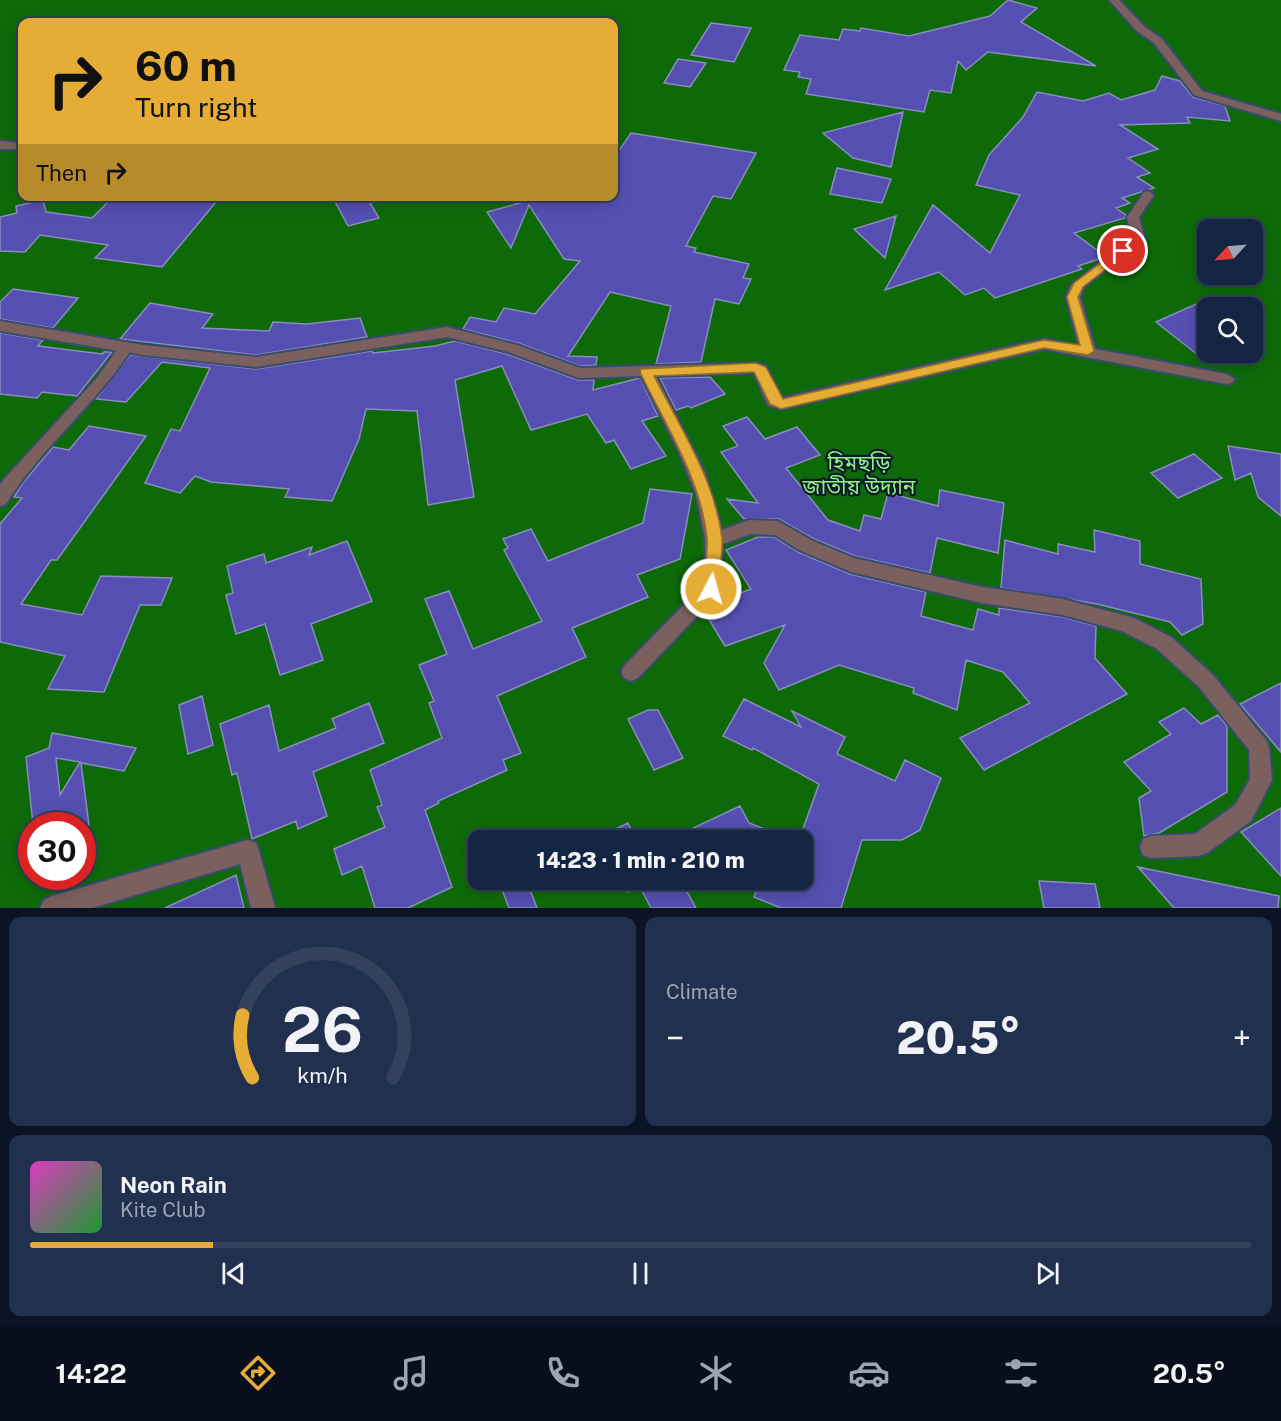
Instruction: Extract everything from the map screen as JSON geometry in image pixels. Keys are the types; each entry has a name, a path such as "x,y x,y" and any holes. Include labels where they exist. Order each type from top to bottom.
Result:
{"street":[{"path":"1114,0 1141,29 1158,41 1198,93 1281,118"},
{"path":"0,145 18,146"},
{"path":"1088,351 1072,297 1078,285 1138,239 1133,217 1148,195"},
{"path":"0,327 126,347 256,362 447,332 512,348 579,373 756,368 761,370 774,401 781,404 1044,344 1227,379"},
{"path":"0,499 8,486 56,429 102,382 126,347"},
{"path":"631,672 711,589 715,540 701,484 646,372"},
{"path":"715,540 750,528 778,528 805,545 851,565 981,595 1063,607 1127,624 1164,643 1206,681 1259,747 1261,780 1244,813 1199,844 1151,848"},
{"path":"52,908 248,852 263,908"}],"green space":[{"name":"হিমছড়ি জাতীয় উদ্যান","path":"0,0 1281,0 1281,908 0,908"}],"building":[{"path":"1008,0 1037,8 1021,22 1096,66 988,52 966,70 958,61 951,93 930,90 924,112 806,94 811,79 798,77 800,72 784,70 800,35 839,40 843,29 860,31 861,28 909,36 990,16"},
{"path":"711,23 751,28 734,62 691,55"},
{"path":"678,59 706,63 690,87 664,83"},
{"path":"1162,76 1180,81 1193,97 1225,106 1230,121 1187,117 1190,123 1120,125 1158,149 1128,158 1150,173 1137,177 1154,188 1122,198 1130,203 1116,208 1126,215 1125,218 1074,233 1105,256 1078,266 1082,269 995,298 984,288 965,295 939,272 885,290 933,205 990,253 1020,195 976,185 989,155 1023,117 1037,92 1083,101 1109,93 1121,100 1155,90"},
{"path":"903,112 891,167 853,158 823,133"},
{"path":"631,133 756,153 731,199 713,196 686,246 696,248 694,252 749,264 743,278 751,279 739,304 715,299 701,362 656,364 671,306 610,292 568,356 597,357 596,365 580,366 518,343 463,329 470,317 496,322 504,308 535,314 580,261 564,259 529,205 511,248 487,212 527,201 618,201 618,152"},
{"path":"837,168 891,179 882,203 830,194"},
{"path":"43,201 46,212 92,218 109,201 217,201 162,267 95,258 108,245 40,235 25,252 0,251 0,217 17,213 16,206"},
{"path":"335,201 369,201 379,218 348,226"},
{"path":"896,216 885,258 854,229"},
{"path":"13,289 78,298 53,328 0,319 0,302"},
{"path":"150,303 213,314 202,328 269,331 273,322 307,324 360,318 367,337 256,355 120,339"},
{"path":"1197,304 1197,354 1156,322"},
{"path":"0,333 43,340 38,346 102,354 112,352 77,396 42,392 37,398 0,394"},
{"path":"455,341 507,354 578,380 594,380 593,390 640,378 658,416 642,421 666,456 631,469 614,440 606,443 587,414 531,430 502,366 455,380 474,497 428,505 417,411 366,409 359,439 332,501 285,497 289,489 211,482 195,476 180,493 145,483 171,429 180,431 210,368 162,362 126,402 96,399 130,355 256,369 372,351 373,353 435,346"},
{"path":"710,377 725,394 691,408 688,406 676,410 660,378"},
{"path":"747,417 765,439 797,427 820,455 786,468 828,520 860,531 864,515 881,519 888,493 938,506 940,490 1004,503 998,553 937,538 930,573 855,556 812,538 779,519 744,519 727,499 758,503 721,452 738,446 723,426"},
{"path":"89,426 146,436 57,560 51,560 21,604 82,615 101,576 172,578 161,605 140,605 104,692 48,689 65,656 0,642 0,524 22,498 14,497 22,484 53,447 69,450"},
{"path":"1228,446 1281,454 1281,516 1258,497 1251,473 1235,480"},
{"path":"1194,454 1222,478 1178,498 1151,473"},
{"path":"650,489 692,494 680,559 637,575 648,597 572,628 586,657 497,696 521,753 503,760 507,770 438,801 439,803 425,810 452,887 408,908 375,908 362,866 342,875 334,849 385,827 377,807 382,805 370,770 442,738 429,703 434,701 419,665 447,654 425,599 449,591 473,649 542,621 504,550 508,548 503,539 531,529 548,561 643,523"},
{"path":"1094,530 1140,541 1140,564 1201,579 1203,624 1182,635 1170,622 1097,604 1001,588 1005,540 1058,554 1058,544 1095,552"},
{"path":"758,537 774,537 798,552 850,574 926,592 921,616 973,630 978,609 999,615 999,608 1063,617 1096,626 1095,658 1127,694 984,770 960,738 1030,703 1003,672 966,660 957,710 913,693 914,688 839,665 779,690 764,663 785,625 725,646 704,611 711,604 751,589 726,550"},
{"path":"347,541 372,601 311,624 323,660 280,675 265,624 236,634 226,595 233,593 227,566 264,554 266,563 312,547 309,555"},
{"path":"1281,683 1281,752 1240,704"},
{"path":"202,696 213,745 188,754 179,705"},
{"path":"744,699 801,727 792,711 845,737 837,754 895,781 905,760 941,778 920,830 902,840 862,840 841,908 781,908 754,897 756,890 813,890 813,830 803,830 819,784 753,748 752,750 723,736"},
{"path":"369,703 384,743 313,772 327,816 298,829 296,821 252,839 237,773 232,775 220,724 269,705 279,751 336,728 332,719"},
{"path":"1184,708 1201,724 1218,715 1227,726 1227,792 1159,833 1144,836 1139,798 1151,791 1124,762 1171,734 1159,722"},
{"path":"648,710 658,710 683,758 654,770 628,719"},
{"path":"52,733 136,748 124,771 81,763 87,812 32,812 26,757 49,748","holes":["56,758 80,762 60,795"]},
{"path":"740,806 749,823 767,830 691,830"},
{"path":"1281,808 1281,876 1241,832"},
{"path":"628,823 631,830 613,830"},
{"path":"1138,867 1279,896 1278,908 1174,908"},
{"path":"236,875 244,908 165,908"},
{"path":"1039,881 1095,884 1100,908 1044,908"},
{"path":"502,890 530,890 537,908 509,908"},
{"path":"642,890 686,890 696,908 651,908"}],"route":[{"path":"711,589 715,540 709,509 701,484 646,372 756,368 761,370 774,401 781,404 1044,344 1088,351 1072,297 1078,285 1123,251"}]}
